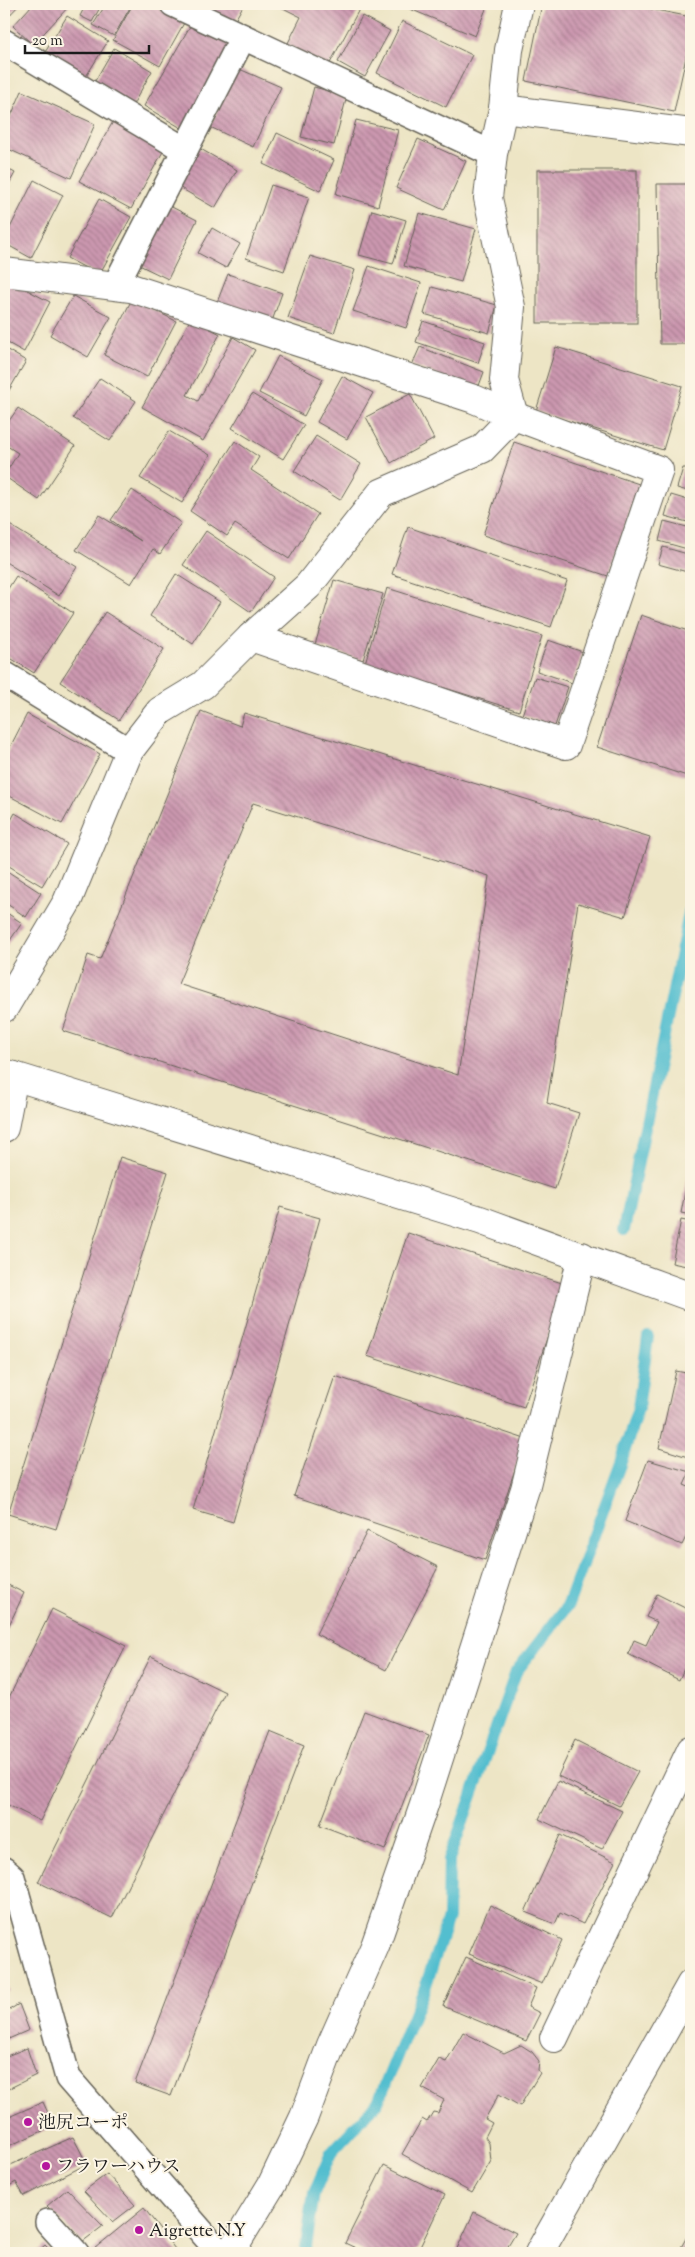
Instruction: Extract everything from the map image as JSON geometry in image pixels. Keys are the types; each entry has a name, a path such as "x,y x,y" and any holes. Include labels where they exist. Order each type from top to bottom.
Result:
{"street":[{"path":"514,416 504,380 511,307 488,198 493,154 503,109 509,50 519,4"},
{"path":"503,109 691,133"},
{"path":"4,272 140,291 474,399 514,416 659,470 566,745 251,637"},
{"path":"4,1008 67,902 129,751 160,711 203,685 251,637 308,586 381,493 482,449 514,416"},
{"path":"4,1128 9,1074 461,1214 582,1256 691,1297"},
{"path":"230,2253 272,2184 304,2117 331,2045 375,1946 424,1805 525,1490 582,1256"},
{"path":"554,2038 691,1750"},
{"path":"539,2253 691,1984"}],"lane":[{"path":"173,4 493,154"},
{"path":"115,286 243,37"},
{"path":"4,42 185,150"},
{"path":"4,674 129,751"},
{"path":"4,1870 12,1876 68,2078 220,2253"},
{"path":"48,2222 76,2253"}],"building":[{"path":"4,4 20,4 4,21"},
{"path":"33,4 71,4 33,45 13,26"},
{"path":"86,4 102,4 92,22 80,16"},
{"path":"106,4 132,4 114,36 93,25"},
{"path":"133,4 150,4 184,23 160,66 113,40"},
{"path":"200,4 244,4 234,22"},
{"path":"275,4 362,4 328,67 287,45 301,17"},
{"path":"398,4 488,4 475,36"},
{"path":"542,4 626,4 691,17 691,34 674,112 526,81"},
{"path":"67,16 108,41 85,78 44,54"},
{"path":"362,16 390,31 365,77 338,62"},
{"path":"193,21 232,43 183,129 144,106"},
{"path":"402,21 472,55 446,107 377,73"},
{"path":"114,48 152,71 131,108 92,86"},
{"path":"237,68 281,87 253,147 210,127"},
{"path":"314,87 347,96 334,145 301,137"},
{"path":"22,91 95,124 71,178 4,147 4,132"},
{"path":"114,120 165,148 131,209 79,181"},
{"path":"356,120 398,130 378,206 336,194"},
{"path":"277,133 334,160 320,191 263,164"},
{"path":"418,139 466,161 444,210 396,188"},
{"path":"192,144 237,170 215,208 170,182"},
{"path":"4,167 15,173 4,193"},
{"path":"537,170 637,170 637,323 537,323"},
{"path":"34,180 63,195 31,258 4,243 4,240"},
{"path":"657,184 691,184 691,344 660,344"},
{"path":"271,185 309,197 284,271 246,258"},
{"path":"99,199 131,217 99,275 67,258"},
{"path":"164,203 197,220 168,279 135,263"},
{"path":"372,210 406,220 393,264 359,255"},
{"path":"419,213 476,229 461,282 404,266"},
{"path":"212,228 240,244 226,268 198,253"},
{"path":"310,256 355,270 334,333 288,318"},
{"path":"369,266 421,283 406,328 353,311"},
{"path":"228,274 282,293 271,324 216,305"},
{"path":"8,280 50,302 24,352 4,341 4,289"},
{"path":"432,287 497,305 489,333 424,314"},
{"path":"73,296 111,317 88,357 50,335"},
{"path":"132,299 176,321 147,377 104,355"},
{"path":"191,318 220,334 187,395 198,401 233,337 255,350 203,441 142,407"},
{"path":"423,321 485,342 478,363 416,342"},
{"path":"420,347 484,372 477,391 412,365"},
{"path":"556,347 682,386 663,450 536,411"},
{"path":"4,348 26,361 4,399"},
{"path":"278,356 323,379 304,416 259,393"},
{"path":"342,376 373,393 347,439 317,422"},
{"path":"100,378 136,401 110,441 73,418"},
{"path":"252,394 304,425 283,459 232,428"},
{"path":"410,394 434,439 391,463 366,417"},
{"path":"18,408 75,446 39,500 4,476 18,453 4,444 4,428"},
{"path":"688,423 691,423 691,456 689,456"},
{"path":"169,431 210,455 182,503 140,478"},
{"path":"316,436 361,464 340,500 294,471"},
{"path":"235,441 259,457 251,470 318,514 289,559 235,524 227,536 190,511"},
{"path":"514,442 639,484 608,576 483,535"},
{"path":"683,468 691,468 691,492 677,488"},
{"path":"132,490 181,523 160,554 153,549 131,584 76,550 99,515 141,541 111,520"},
{"path":"671,495 691,501 691,523 665,516"},
{"path":"664,521 691,528 691,550 659,541"},
{"path":"8,524 77,567 59,596 4,561 4,530"},
{"path":"408,527 567,581 551,627 392,574"},
{"path":"206,531 274,577 251,612 183,565"},
{"path":"663,547 691,555 691,573 658,564"},
{"path":"176,574 220,602 193,644 150,616"},
{"path":"16,576 73,613 34,673 4,654 4,595"},
{"path":"334,580 383,594 363,660 315,645"},
{"path":"387,588 542,636 519,711 365,663"},
{"path":"105,612 164,649 119,720 60,682"},
{"path":"641,615 691,632 691,764 687,776 597,747"},
{"path":"548,640 583,652 572,683 537,671"},
{"path":"535,677 568,687 555,726 522,715"},
{"path":"201,711 240,726 244,713 650,837 625,917 578,903 547,1103 579,1113 555,1189 63,1031 88,955 100,959","holes":["253,803 489,876 458,1075 178,984"]},
{"path":"27,714 100,754 62,824 4,793 4,759"},
{"path":"15,813 67,844 42,886 4,863 4,833"},
{"path":"4,869 41,893 26,917 4,902"},
{"path":"4,911 22,923 6,946 4,944"},
{"path":"120,1157 168,1172 56,1529 8,1514"},
{"path":"691,1167 691,1215 681,1213"},
{"path":"280,1207 320,1218 233,1522 193,1510"},
{"path":"681,1220 691,1222 691,1267 672,1263"},
{"path":"408,1233 565,1284 524,1407 367,1356"},
{"path":"676,1371 691,1374 691,1458 659,1448"},
{"path":"335,1376 525,1439 485,1560 294,1496"},
{"path":"648,1460 690,1472 684,1485 691,1488 691,1527 682,1545 625,1521"},
{"path":"367,1531 438,1567 386,1670 316,1634"},
{"path":"4,1583 24,1593 4,1636"},
{"path":"657,1594 691,1611 691,1664 687,1662 679,1680 628,1654 634,1640 646,1645 657,1622 646,1617"},
{"path":"52,1609 126,1646 40,1821 4,1803 4,1708"},
{"path":"151,1656 225,1692 112,1918 38,1882"},
{"path":"364,1711 429,1735 385,1850 320,1825"},
{"path":"270,1731 304,1745 171,2096 135,2083"},
{"path":"575,1740 638,1772 619,1806 558,1776"},
{"path":"558,1781 622,1811 602,1849 539,1819"},
{"path":"560,1835 615,1862 583,1924 560,1913 555,1924 525,1912"},
{"path":"490,1905 562,1940 542,1984 469,1954"},
{"path":"4,1939 10,1949 4,1952"},
{"path":"466,1957 536,1988 528,2007 540,2013 526,2041 443,2006"},
{"path":"4,1983 9,1991 4,1993"},
{"path":"19,2004 29,2030 4,2041 4,2013"},
{"path":"463,2032 504,2053 521,2045 532,2052 539,2061 538,2070 540,2073 520,2106 499,2094 485,2119 492,2123 485,2137 489,2143 491,2161 472,2193 402,2154 422,2119 427,2122 433,2112 438,2113 444,2100 422,2088 439,2059 446,2062"},
{"path":"27,2048 36,2075 4,2091 4,2057"},
{"name":"池尻コーポ","path":"43,2102 54,2126 4,2148 4,2119"},
{"name":"フラワーハウス","path":"73,2137 87,2164 24,2196 16,2182 4,2189 4,2168"},
{"path":"384,2165 445,2195 420,2247 413,2253 366,2253 345,2243"},
{"path":"107,2174 135,2205 113,2222 84,2191"},
{"path":"67,2189 103,2226 82,2242 47,2206"},
{"name":"Aigrette N.Y","path":"144,2208 178,2253 89,2253"},
{"path":"474,2212 516,2233 504,2253 455,2253"},
{"path":"691,2229 691,2253 678,2253"},
{"path":"45,2245 53,2253 36,2253"},
{"path":"6,2247 10,2253 4,2253"}],"waterway":[{"path":"624,1230 691,904"},
{"path":"305,2253 314,2193 331,2153 378,2102 426,1985 448,1918 449,1860 516,1672 568,1605 621,1462 638,1408 648,1337"}],"place":[{"name":"池尻コーポ","path":"28,2122"},
{"name":"フラワーハウス","path":"46,2166"},
{"name":"Aigrette N.Y","path":"139,2230"}]}
